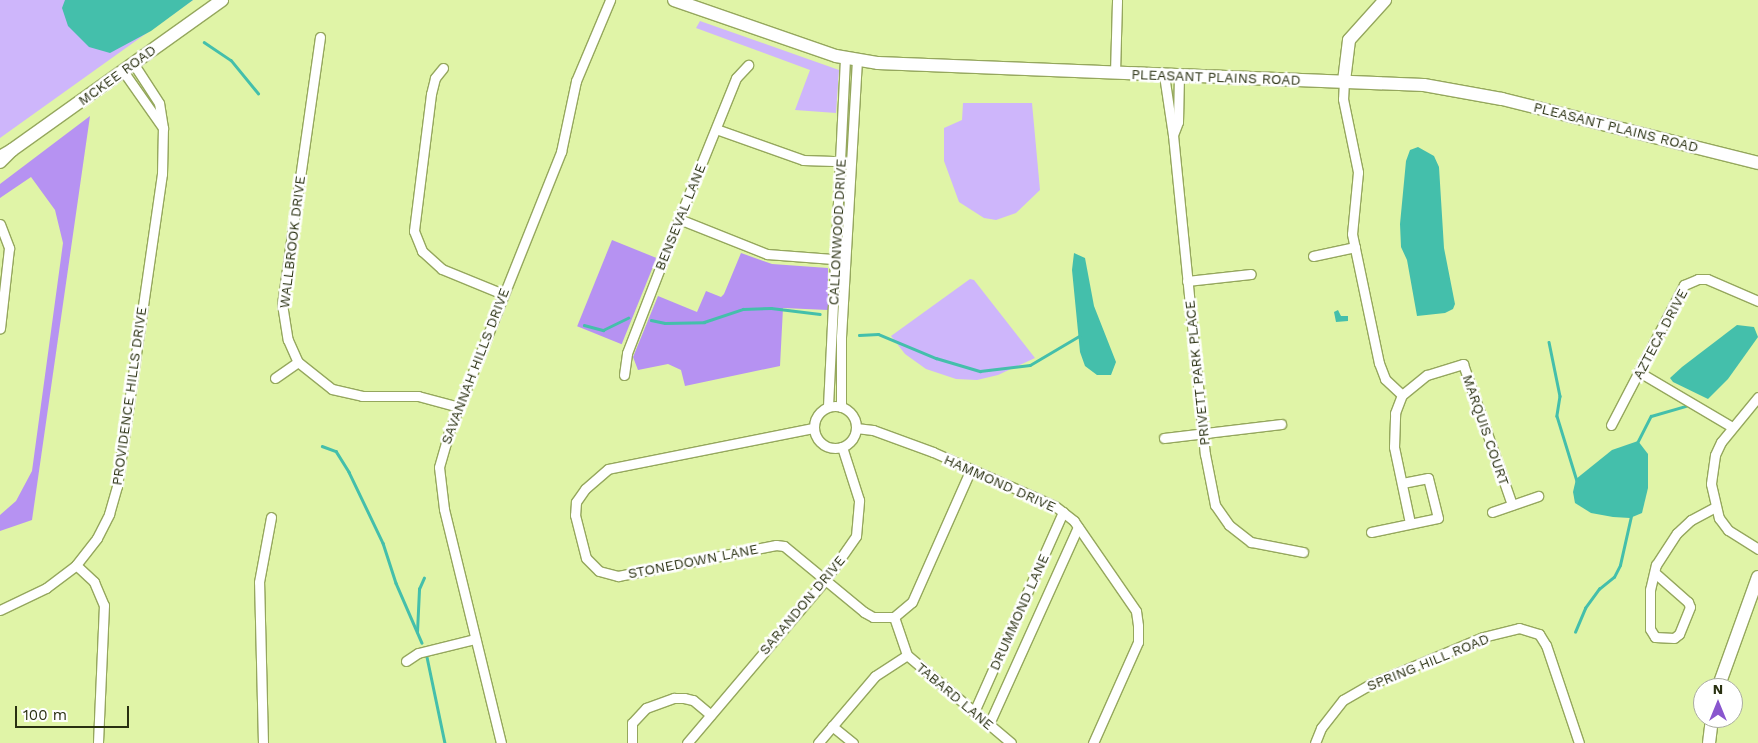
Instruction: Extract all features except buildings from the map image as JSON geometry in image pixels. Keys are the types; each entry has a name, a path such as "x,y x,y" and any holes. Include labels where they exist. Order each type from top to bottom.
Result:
{"street":[{"name":"MCKEE ROAD","path":"0,157 222,0"},
{"name":"SAVANNAH HILLS DRIVE","path":"501,743 475,639 438,474 444,444 561,152 576,81 610,0"},
{"name":"PLEASANT PLAINS ROAD","path":"674,0 851,59 1034,70 1424,85 1502,99 1758,163"},
{"path":"1115,73 1117,0"},
{"path":"1385,0 1349,40 1343,99 1358,172 1352,234 1379,363 1385,379 1402,396 1392,427 1410,523"},
{"name":"WALLBROOK DRIVE","path":"320,36 282,304 284,328 298,362 318,380 342,393 362,396 418,396 459,407"},
{"name":"CALLONWOOD DRIVE","path":"828,406 834,259 851,59"},
{"name":"CALLONWOOD DRIVE","path":"840,407 851,59"},
{"name":"BENSEVAL LANE","path":"624,375 627,353 679,219 736,78 748,65"},
{"name":"PROVIDENCE HILLS DRIVE","path":"0,610 46,588 76,565 106,520 117,486 162,174 163,128 128,67"},
{"path":"443,68 435,78 431,94 414,231 422,251 436,265 503,294"},
{"name":"PRIVETT PARK PLACE","path":"1164,75 1173,135 1202,432 1215,505 1229,526 1251,542 1303,552"},
{"name":"PRIVETT PARK PLACE","path":"1173,135 1178,122 1179,76"},
{"path":"716,129 803,160 841,162"},
{"name":"MCKEE ROAD","path":"0,162 12,150"},
{"path":"679,219 767,254 834,259"},
{"path":"0,224 9,248 0,328"},
{"path":"1313,256 1355,247"},
{"path":"1187,281 1251,274"},
{"name":"AZTECA DRIVE","path":"1611,425 1684,286 1690,281 1707,279 1758,301"},
{"path":"275,378 298,362"},
{"name":"MARQUIS COURT","path":"1402,396 1427,375 1463,364 1512,505"},
{"path":"1639,372 1732,427"},
{"path":"1758,397 1755,408 1732,427 1721,442 1711,470 1715,507 1728,530 1758,549"},
{"path":"828,406 840,407 853,415 856,428 852,439 842,447 823,445 813,428 817,414 828,406"},
{"path":"1164,438 1281,424"},
{"name":"STONEDOWN LANE","path":"813,428 608,469 585,489 576,502 575,515 586,558 592,566 608,575 776,545 792,550 864,612 873,617 894,617"},
{"name":"HAMMOND DRIVE","path":"856,428 873,430 971,469 1063,512 1078,527 1136,611 1138,626 1138,642 1093,743"},
{"name":"SARANDON DRIVE","path":"687,743 826,579 856,536 859,520 856,485 842,447"},
{"path":"894,617 912,602 971,469"},
{"path":"1371,532 1438,518 1428,478 1402,483"},
{"path":"1492,512 1538,496"},
{"path":"1654,573 1688,602 1690,607 1680,634 1674,638 1655,637 1650,629 1648,612 1654,573 1664,551 1677,533 1691,520 1715,507"},
{"name":"DRUMMOND LANE","path":"974,712 1063,512"},
{"path":"263,743 259,582 271,517"},
{"name":"DRUMMOND LANE","path":"989,724 1078,527"},
{"path":"76,565 94,582 104,605 98,743"},
{"path":"1722,678 1758,577"},
{"name":"TABARD LANE","path":"894,617 907,655 1011,743"},
{"name":"SPRING HILL ROAD","path":"1315,743 1321,728 1343,700 1371,684 1484,637 1519,628 1531,629 1546,645 1579,743"},
{"path":"406,661 418,653 475,639"},
{"path":"818,743 875,676 907,655"},
{"path":"632,743 632,723 646,708 674,698 693,700 711,715"},
{"path":"832,726 853,743"},
{"path":"1709,743 1711,728"}],"shaded area":[{"path":"0,0 193,0 0,138"},
{"path":"700,21 839,70 836,113 795,110 810,70 696,28"},
{"path":"963,103 1032,103 1040,190 1016,213 996,220 984,218 959,202 944,161 944,128 962,120"},
{"path":"90,116 32,520 0,531 0,515 16,501 32,471 63,243 55,210 31,177 0,198 0,184"},
{"path":"612,240 657,258 622,344 577,326"},
{"path":"741,253 772,264 828,268 828,310 783,308 780,366 685,386 681,370 668,364 638,370 633,357 658,296 697,312 706,291 721,297 724,294"},
{"path":"970,279 974,280 1035,358 998,375 977,380 956,379 926,369 905,354 891,336"}],"water":[{"path":"65,0 193,0 151,31 110,53 89,47 68,26 62,8"},
{"path":"1418,147 1434,156 1439,167 1444,248 1455,304 1453,309 1445,313 1417,316 1407,260 1401,247 1400,224 1406,161 1410,150"},
{"path":"1074,253 1085,258 1094,306 1116,362 1111,375 1097,375 1085,366 1080,352 1072,270"},
{"path":"1338,310 1341,316 1348,316 1348,321 1336,322 1334,312"},
{"path":"1737,325 1754,327 1758,337 1728,379 1708,399 1673,382 1670,378 1682,367"},
{"path":"1638,441 1648,454 1648,488 1642,513 1630,518 1613,517 1591,513 1575,503 1573,492 1576,479 1612,450"}],"waterway":[{"path":"204,42 231,60 258,93"},
{"path":"651,320 665,323 704,322 743,309 771,308 820,314"},
{"path":"584,325 603,330 628,318"},
{"path":"859,335 878,334 936,358 980,371 1030,365 1079,336"},
{"path":"1549,342 1560,396 1557,416 1577,481"},
{"path":"1637,443 1651,416 1686,406"},
{"path":"322,446 336,451 349,472 383,543 396,583 422,643"},
{"path":"1575,632 1585,608 1599,589 1614,577 1620,565 1631,516"},
{"path":"417,632 419,589 424,578"},
{"path":"427,657 445,743"}]}
